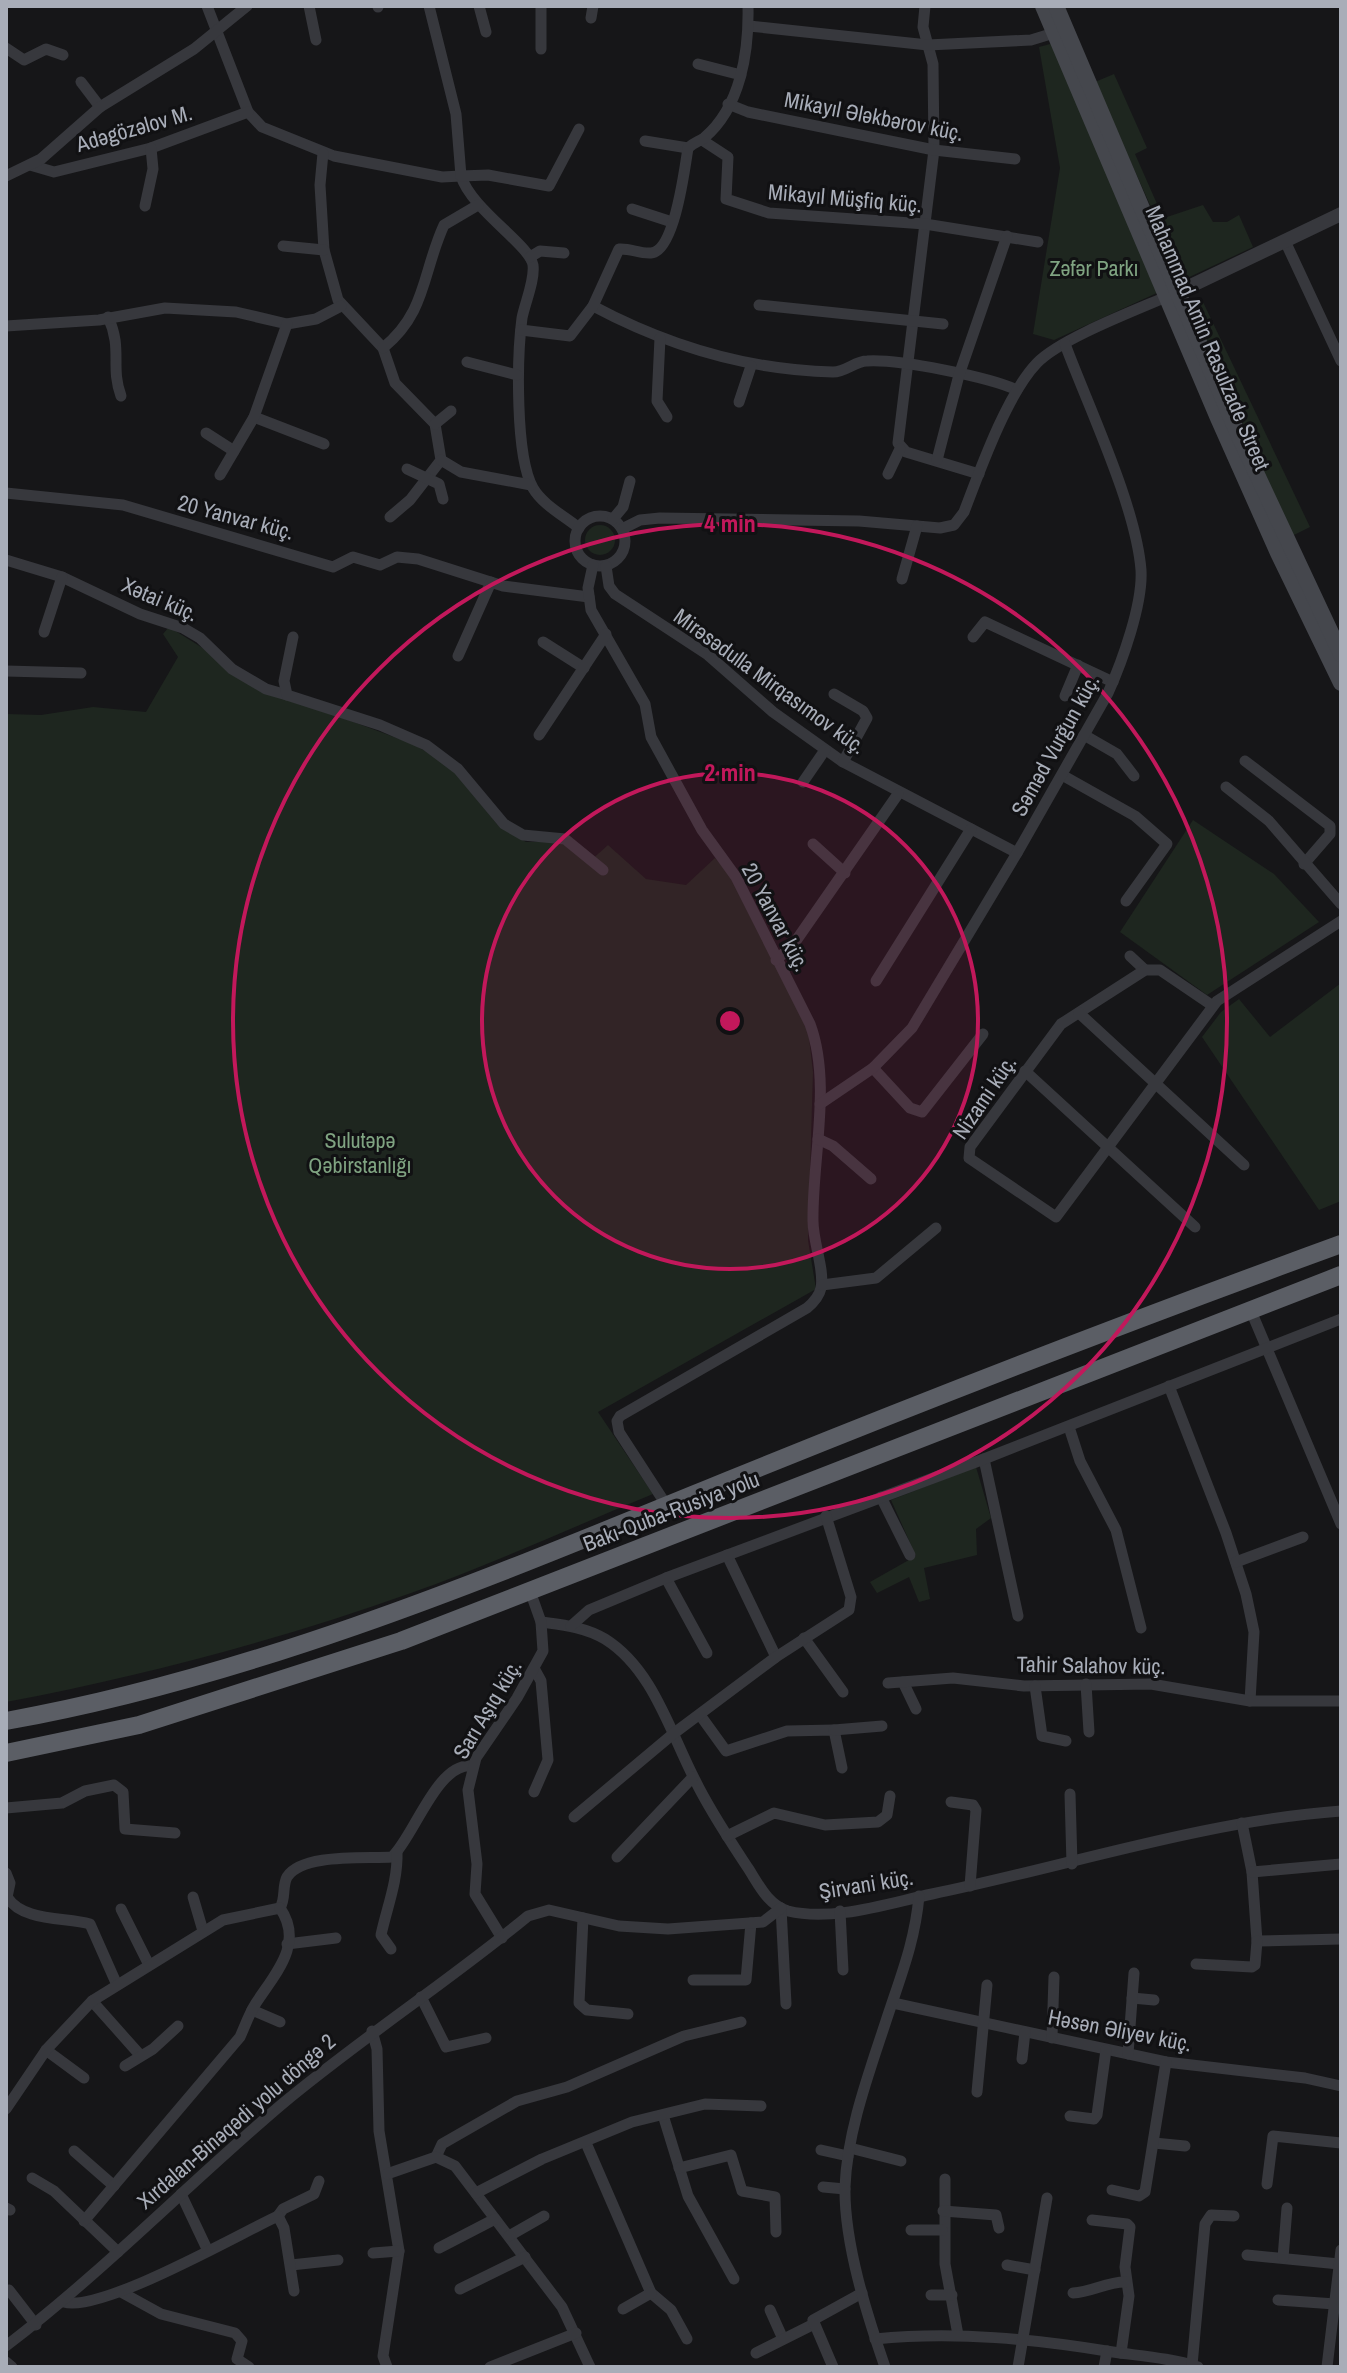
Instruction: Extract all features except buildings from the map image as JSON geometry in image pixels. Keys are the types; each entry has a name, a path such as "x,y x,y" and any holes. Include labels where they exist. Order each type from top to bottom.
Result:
{"highway":[{"path":"1240,1281 1341,1231"},
{"name":"Bakı-Quba-Rusiya yolu","path":"6,1721 132,1695 302,1644 1341,1244"},
{"name":"Bakı-Quba-Rusiya yolu","path":"6,1753 139,1725 386,1646 1341,1275"},
{"path":"1251,1311 1341,1288"}],"main road":[{"name":"Mahammad Amin Rasulzade Street","path":"1043,6 1172,294 1341,654"},
{"name":"Mahammad Amin Rasulzade Street","path":"1056,6 1278,553 1341,683"}],"street":[{"path":"207,6 248,112 262,127 323,153 442,177 488,175 549,186 579,129"},
{"path":"6,176 30,165 100,107 194,49 247,6"},
{"path":"309,6 316,40"},
{"path":"429,6 459,128 461,176 478,205 530,257 533,270 521,330 517,375 531,485 544,500 579,528"},
{"path":"479,6 486,32"},
{"path":"541,6 541,49"},
{"path":"645,141 688,148 702,140 728,104 741,75 749,26 748,6"},
{"path":"888,474 900,449 898,443 934,150 933,64 923,27 925,6"},
{"path":"749,26 928,45 1031,40 1054,33"},
{"path":"6,48 24,60 46,49 63,55"},
{"path":"698,64 741,75"},
{"path":"81,82 100,107"},
{"name":"Mikayıl Ələkbərov küç.","path":"728,104 748,112 934,150 1015,159"},
{"name":"Adəgözəlov M.","path":"30,165 54,172 151,148 248,112"},
{"name":"Mikayıl Müşfiq küç.","path":"702,140 728,157 724,193 729,201 769,213 925,224 1038,242"},
{"path":"145,206 153,169 151,148"},
{"path":"521,330 570,336 593,306 619,249 655,252 672,222 685,174 688,148"},
{"path":"323,153 320,185 324,250 341,306 383,348 395,383 435,424 441,460 428,479 390,517"},
{"path":"383,348 400,334 418,308 444,225 478,205"},
{"path":"632,209 672,222"},
{"path":"622,529 640,520 660,518 954,525 964,512 1017,390 1037,363 1065,344 1341,214"},
{"path":"937,460 959,375 1007,236"},
{"path":"1285,241 1341,361"},
{"path":"283,246 324,250"},
{"path":"530,257 540,251 564,253"},
{"path":"759,305 943,324"},
{"path":"6,326 108,317 144,309 182,308 236,312 287,324 316,319 341,306"},
{"path":"593,306 660,338 751,366 836,372 864,361 959,375 1017,390"},
{"path":"108,317 118,342 115,376 121,396"},
{"path":"220,475 254,417 287,324"},
{"path":"660,338 657,401 667,417"},
{"name":"Səməd Vurğun küç.","path":"820,1104 873,1068 900,1042 933,997 1062,775 1122,660 1141,568 1124,500 1065,344"},
{"path":"467,362 517,375"},
{"path":"739,402 751,366"},
{"path":"435,424 451,411"},
{"path":"254,417 324,444"},
{"path":"206,433 234,451"},
{"path":"900,449 979,474"},
{"path":"441,460 461,472 531,485"},
{"path":"407,469 441,488 443,499"},
{"path":"613,519 623,507 630,481"},
{"name":"20 Yanvar küç.","path":"6,493 123,505 333,567 353,557 380,565 403,557 440,564 491,582 589,597 594,615 645,704 651,737 702,830 736,877 813,1033 820,1104 812,1219 822,1285"},
{"path":"594,516 613,519 622,529 625,548 618,559 606,566 593,565 582,558 576,547 579,528 594,516"},
{"path":"902,579 917,526"},
{"name":"Xətai küç.","path":"6,560 62,577 132,611 183,628 200,638 232,669 266,689 417,740 458,769 504,824 532,838 565,839 603,870"},
{"path":"589,597 593,565"},
{"name":"Mirəsədulla Mirqasımov küç.","path":"606,566 609,586 615,594 708,655 773,712 825,750 898,794 1017,853"},
{"path":"44,632 62,577"},
{"path":"458,656 491,582"},
{"path":"973,637 985,622 1113,682"},
{"path":"539,735 606,634"},
{"path":"287,695 284,681 293,637"},
{"path":"543,642 584,668"},
{"path":"1065,696 1078,665"},
{"path":"6,671 81,673"},
{"path":"834,694 863,711 867,718 843,762"},
{"path":"1084,735 1117,754 1134,776"},
{"path":"803,782 825,750"},
{"path":"1245,761 1330,826 1330,834 1304,864"},
{"path":"1062,775 1135,816 1167,844 1126,901"},
{"path":"1226,787 1269,821 1341,904"},
{"path":"776,960 793,945 898,794"},
{"path":"876,981 971,829"},
{"path":"813,844 845,873"},
{"name":"Nizami küç.","path":"1145,970 1051,1034 970,1147 969,1158 1056,1217 1213,1006 1341,921"},
{"path":"1130,956 1145,970 1160,970 1213,1006"},
{"path":"1079,1013 1244,1165"},
{"path":"873,1068 910,1108 922,1112 983,1034"},
{"path":"1025,1071 1195,1227"},
{"path":"818,1139 833,1146 871,1179"},
{"path":"667,1506 619,1432 617,1421 625,1412 807,1308 822,1285 876,1278 936,1228"},
{"path":"1251,1311 1341,1524"},
{"path":"571,1626 589,1610 666,1578 1069,1427 1341,1320"},
{"path":"1169,1386 1236,1562 1254,1632 1250,1701"},
{"path":"1069,1427 1080,1461 1116,1530 1141,1628"},
{"path":"984,1459 1018,1616"},
{"path":"881,1497 910,1555"},
{"path":"574,1817 673,1734 776,1657 843,1615 852,1604 826,1516"},
{"path":"1236,1562 1303,1537"},
{"path":"727,1555 776,1657"},
{"path":"666,1578 707,1653"},
{"name":"Sarı Aşıq küç.","path":"502,1938 475,1894 477,1855 468,1790 472,1766 535,1670 543,1651 541,1622 530,1591"},
{"path":"541,1622 571,1626 606,1639 626,1658 650,1687 693,1777 727,1836 767,1898 781,1908"},
{"path":"804,1638 843,1692"},
{"path":"534,1792 548,1760 541,1681 535,1670"},
{"name":"Tahir Salahov küç.","path":"888,1683 953,1678 1035,1686 1162,1685 1250,1701 1341,1701"},
{"path":"903,1682 916,1709"},
{"path":"1086,1684 1089,1732"},
{"path":"1035,1686 1042,1736 1066,1741"},
{"path":"700,1715 726,1751 787,1731 882,1726"},
{"path":"834,1730 842,1768"},
{"path":"84,2221 240,2037 252,2010 282,1970 287,1944 286,1918 280,1908 287,1878 298,1869 341,1858 392,1857 418,1815 453,1770 462,1765 472,1766"},
{"path":"617,1857 693,1777"},
{"path":"6,1808 62,1803 85,1791 114,1785 123,1792 125,1829 175,1833"},
{"path":"1070,1794 1072,1864"},
{"path":"727,1836 774,1813 814,1825 878,1822 887,1815 890,1796"},
{"path":"951,1802 973,1805 976,1810 970,1886"},
{"name":"Şirvani küç.","path":"781,1908 816,1913 840,1911 1072,1864 1242,1823 1341,1811"},
{"path":"1196,1964 1255,1965 1257,1941 1252,1872 1242,1823"},
{"path":"391,1949 381,1935 393,1896 397,1852"},
{"path":"1252,1872 1341,1864"},
{"path":"6,1873 10,1883 7,1897 14,1905 46,1918 90,1924 117,1985"},
{"path":"885,2367 862,2293 845,2189 849,2152 911,1951 919,1896"},
{"path":"193,1897 203,1931"},
{"path":"6,2109 46,2050 92,2001 232,1916 280,1908"},
{"path":"693,1980 746,1980 751,1923 769,1921 781,1908"},
{"path":"781,1908 786,2004"},
{"path":"121,1909 149,1965"},
{"name":"Xırdalan-Binəqədi yolu döngə 2","path":"6,2346 64,2302 181,2194 372,2031 528,1916 543,1911 640,1929 751,1923"},
{"path":"840,1911 843,1970"},
{"path":"583,1918 579,2003 587,2010 628,2014"},
{"path":"287,1944 336,1938"},
{"path":"1257,1941 1341,1939"},
{"path":"1128,2054 1134,1973"},
{"path":"1052,2038 1054,1977"},
{"path":"977,2092 986,2026 987,1985"},
{"path":"421,1997 446,2047 486,2038"},
{"path":"1132,1998 1154,2000"},
{"path":"92,2001 140,2055"},
{"name":"Həsən Əliyev küç.","path":"893,2003 986,2026 1166,2062 1305,2078 1341,2086"},
{"path":"252,2010 280,2022"},
{"path":"436,2157 442,2144 509,2104 567,2087 684,2036 741,2022"},
{"path":"125,2066 153,2049 178,2026"},
{"path":"372,2031 377,2049 379,2131 399,2251 383,2356 387,2367"},
{"path":"1022,2059 1025,2032"},
{"path":"46,2050 84,2078"},
{"path":"1070,2116 1094,2119 1097,2115 1106,2050"},
{"path":"1112,2190 1143,2196 1166,2062"},
{"path":"476,2193 542,2159 632,2122 705,2104 761,2106"},
{"path":"663,2115 688,2196 734,2279"},
{"path":"1267,2184 1273,2136 1341,2143"},
{"path":"586,2143 651,2293 671,2310 687,2339"},
{"path":"1154,2143 1185,2146"},
{"path":"821,2150 901,2161"},
{"path":"74,2151 114,2186"},
{"path":"679,2168 731,2155 742,2191 775,2197 776,2232"},
{"path":"387,2174 436,2157 455,2166 525,2257 576,2333 590,2367"},
{"path":"32,2178 54,2191 118,2252"},
{"path":"945,2179 942,2230 958,2335"},
{"path":"64,2302 84,2304 121,2292 278,2216 283,2209 314,2194 319,2181"},
{"path":"823,2187 845,2189"},
{"path":"181,2194 207,2249"},
{"path":"1018,2367 1047,2198"},
{"path":"1283,2258 1287,2208"},
{"path":"943,2211 996,2215 999,2228"},
{"path":"278,2216 284,2228 294,2291"},
{"path":"509,2236 544,2216"},
{"path":"875,2339 958,2335 1023,2338 1195,2366 1208,2216 1234,2216"},
{"path":"439,2248 495,2219"},
{"path":"1092,2220 1127,2224 1130,2227 1125,2282 1129,2296 1121,2353"},
{"path":"911,2230 942,2230"},
{"path":"1327,2367 1341,2250"},
{"path":"373,2253 399,2251"},
{"path":"1247,2255 1339,2264"},
{"path":"460,2289 525,2257"},
{"path":"291,2265 338,2260"},
{"path":"1007,2265 1035,2270"},
{"path":"1073,2293 1085,2293 1110,2282 1125,2282"},
{"path":"9,2290 36,2325"},
{"path":"121,2292 179,2321 235,2333 242,2341 237,2359 249,2367"},
{"path":"623,2309 651,2293"},
{"path":"756,2353 812,2325 816,2315 862,2293"},
{"path":"931,2295 952,2295"},
{"path":"1278,2300 1335,2304"},
{"path":"770,2310 783,2339"},
{"path":"812,2325 833,2367"},
{"path":"490,2367 576,2333"},
{"path":"1104,2367 1107,2351"},
{"path":"6,2362 12,2367"}],"green space":[{"name":"Zəfər Parkı","path":"1054,43 1159,292 1054,340 1033,334 1060,168 1039,47"},
{"path":"1114,74 1147,148 1135,154 1161,213 1155,216 1095,82"},
{"path":"1203,205 1213,222 1227,222 1239,215 1253,247 1181,281 1155,221"},
{"path":"1203,302 1310,527 1292,536 1191,305"},
{"path":"600,525 611,529 615,540 611,551 600,555 589,551 585,540 589,529"},
{"name":"Sulutəpə Qəbirstanlığı","path":"169,627 275,693 413,744 449,765 497,824 526,842 562,842 589,862 608,845 646,879 686,885 715,858 733,879 808,1029 813,1072 808,1240 816,1289 598,1412 653,1494 503,1558 361,1610 160,1668 6,1702 6,714 41,715 93,707 146,712 178,657 163,634"},
{"path":"1193,820 1274,874 1319,922 1207,995 1120,932"},
{"path":"1341,983 1341,1201 1319,1210 1202,1037 1221,1012 1239,999 1270,1037"},
{"path":"976,1467 991,1518 976,1529 977,1555 924,1568 930,1599 919,1602 909,1577 877,1593 870,1582 916,1556 891,1500"}]}
